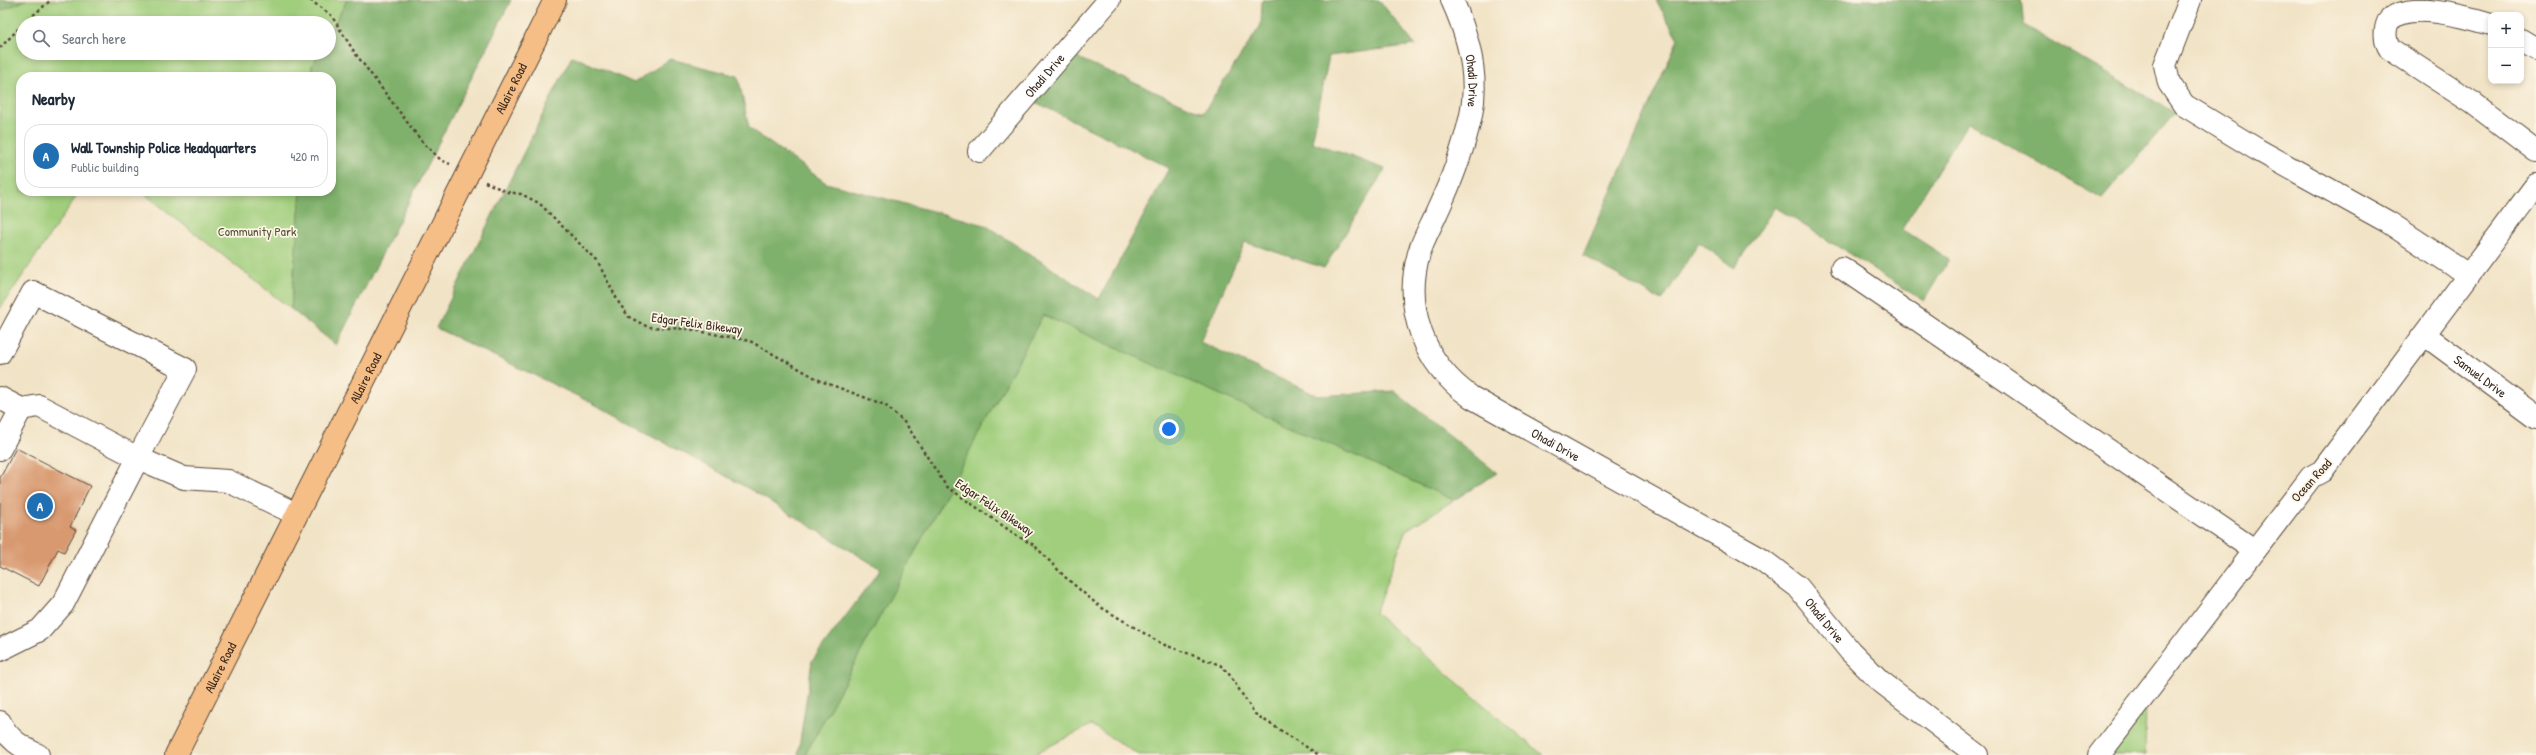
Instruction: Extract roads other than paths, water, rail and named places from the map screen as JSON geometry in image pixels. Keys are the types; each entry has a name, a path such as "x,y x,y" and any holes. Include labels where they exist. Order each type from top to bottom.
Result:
{"main road":[{"name":"Allaire Road","path":"176,755 466,173 555,0"}],"street":[{"name":"Ohadi Drive","path":"979,151 1109,0"},
{"name":"Ohadi Drive","path":"1452,0 1468,41 1472,66 1471,114 1462,147 1421,247 1414,284 1415,312 1421,337 1438,367 1449,379 1471,397 1761,559 1782,574 1798,587 1850,651 1880,681 1977,755"},
{"path":"2190,0 2164,65 2169,83 2184,105 2258,150 2388,222 2468,275"},
{"path":"2488,23 2434,7 2408,6 2393,14 2387,24 2386,43 2390,49 2473,103 2536,152"},
{"path":"2524,42 2536,49"},
{"name":"Ocean Road","path":"2099,755 2310,477 2322,471 2399,366 2425,335 2536,185"},
{"path":"1842,268 2254,550"},
{"path":"0,353 33,292 185,368 63,604 40,630 0,650"},
{"name":"Samuel Drive","path":"2425,335 2536,417"},
{"path":"0,398 21,409 39,406 138,458 184,478 228,481 296,514"},
{"path":"0,449 21,409"},
{"path":"0,722 7,735 15,742 38,755"}],"place":[{"name":"Wall Township Police Headquarters","path":"40,506"}],"park label":[{"name":"Community Park","path":"257,231"}]}
